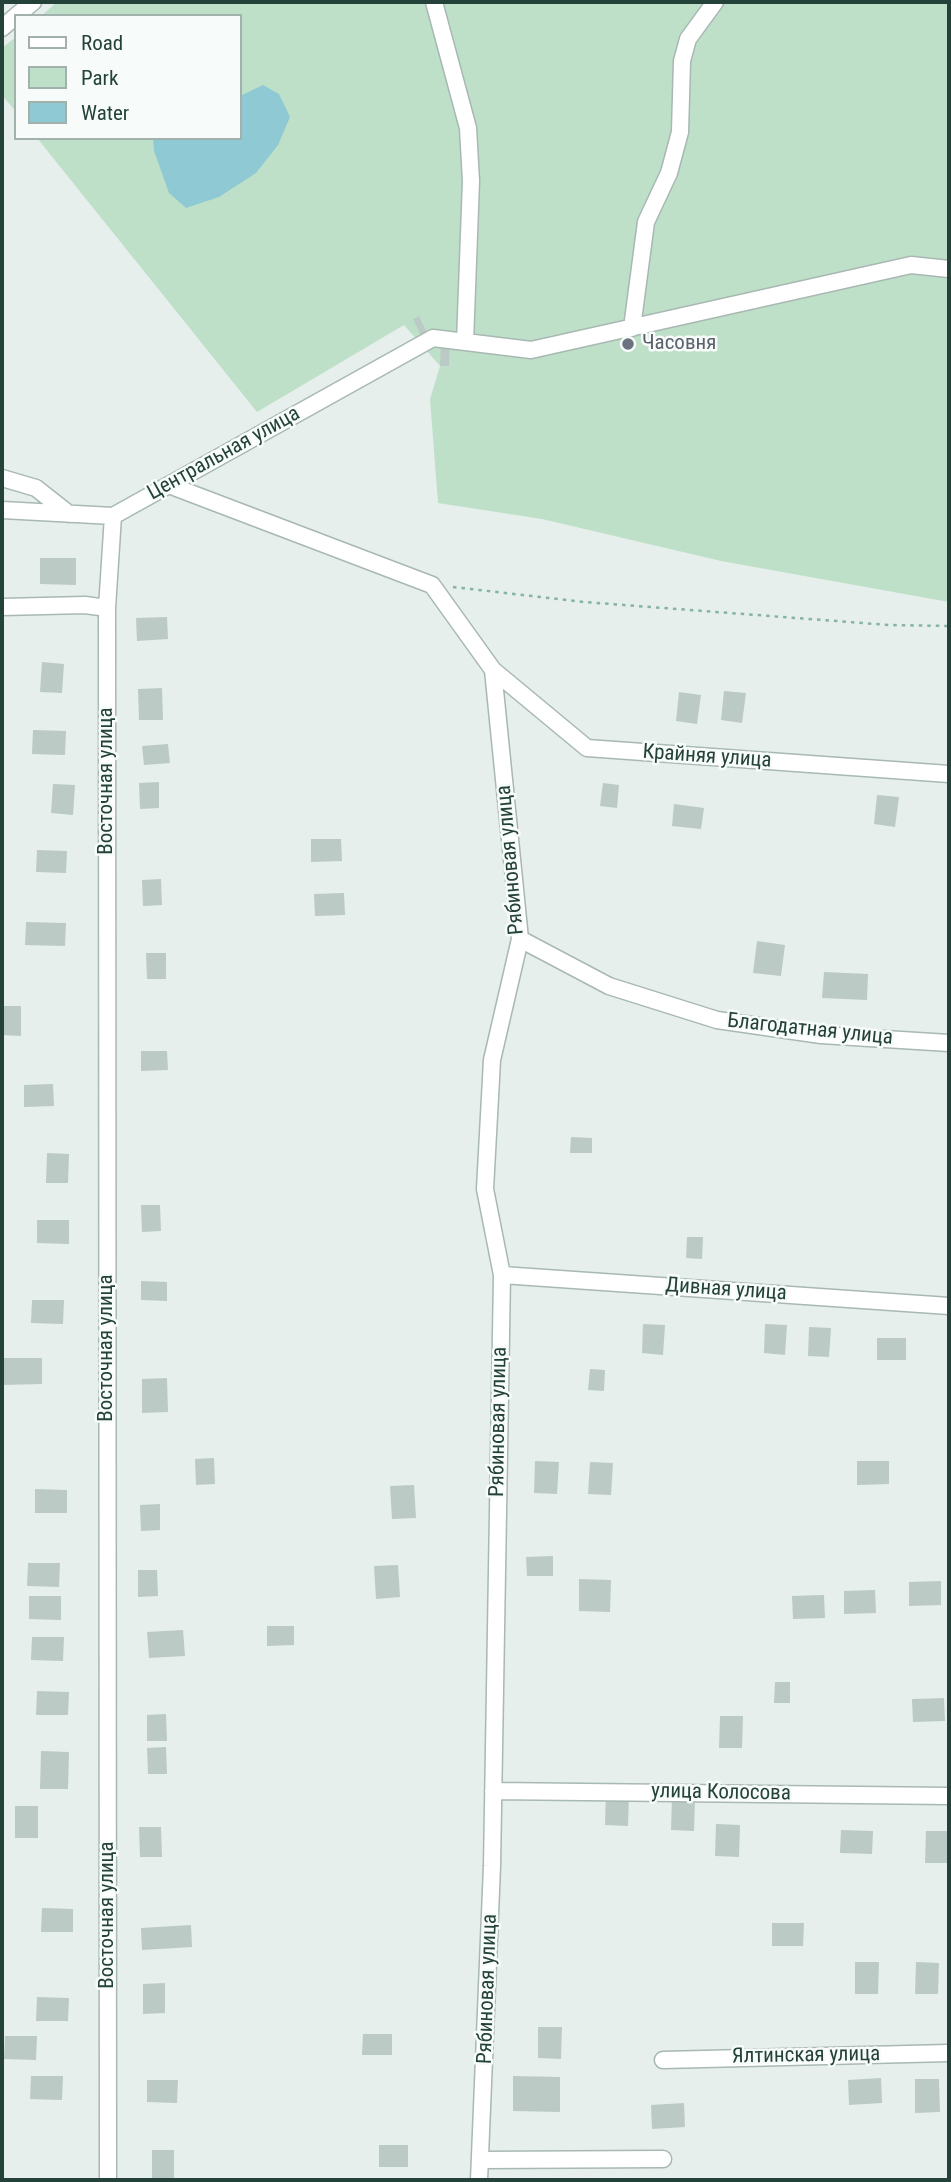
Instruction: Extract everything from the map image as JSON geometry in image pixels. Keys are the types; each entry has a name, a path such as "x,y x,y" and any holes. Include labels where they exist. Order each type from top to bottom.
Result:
{"street":[{"path":"18,14 33,2"},
{"path":"434,2 468,128 471,181 464,342 531,349 911,265 949,269"},
{"path":"632,328 646,222 669,173 680,132 682,61 688,39 715,2"},
{"name":"Центральная улица","path":"113,516 433,338 464,342"},
{"path":"2,478 36,488 69,514"},
{"path":"169,485 432,585"},
{"path":"2,510 113,516"},
{"name":"Восточная улица","path":"108,2180 107,608 113,516"},
{"name":"Крайняя улица","path":"432,585 494,670 587,748 949,774"},
{"path":"2,607 85,605 107,608"},
{"name":"Рябиновая улица","path":"479,2180 493,1791 502,1275 485,1189 492,1060 520,939 494,670"},
{"name":"Благодатная улица","path":"520,939 609,986 717,1020 821,1035 949,1043"},
{"name":"Дивная улица","path":"502,1275 949,1306"},
{"name":"улица Колосова","path":"493,1791 949,1796"},
{"name":"Ялтинская улица","path":"663,2060 949,2053"},
{"path":"481,2161 663,2159"}],"path":[{"path":"432,585 584,603 889,625 949,626"}],"green space":[{"path":"57,2 949,2 949,602 721,561 542,519 438,503 430,399 440,366 404,325 257,412 39,140 242,140 242,14 43,14"},
{"path":"14,39 14,110 2,95 2,48"}],"water":[{"path":"263,85 279,94 290,117 278,145 256,173 219,197 186,208 169,193 154,151 153,140 242,140 242,95"}],"building":[{"path":"419,316 428,335 422,338 413,319"},
{"name":"Часовня","path":"633,338 635,349 623,351 622,340"},
{"path":"441,341 450,342 449,366 440,366"},
{"path":"40,558 76,558 76,585 40,584"},
{"path":"167,617 168,639 137,641 136,618"},
{"path":"42,662 64,664 62,693 40,692"},
{"path":"162,688 163,720 139,720 138,689"},
{"path":"724,691 746,693 742,723 721,720"},
{"path":"679,692 701,695 697,724 676,721"},
{"path":"33,730 66,731 65,755 32,754"},
{"path":"168,744 170,763 144,765 142,746"},
{"path":"159,782 159,808 140,809 139,783"},
{"path":"603,783 619,785 617,808 600,806"},
{"path":"53,784 75,785 73,815 51,813"},
{"path":"877,795 899,797 895,827 874,824"},
{"path":"674,804 704,808 701,829 672,826"},
{"path":"311,839 341,839 342,861 311,862"},
{"path":"37,850 67,851 66,873 36,872"},
{"path":"161,879 162,905 143,906 142,880"},
{"path":"344,893 345,915 315,916 314,894"},
{"path":"26,922 66,923 65,946 25,945"},
{"path":"757,941 785,945 781,976 753,973"},
{"path":"146,953 166,953 166,979 147,979"},
{"path":"824,972 868,974 867,1000 822,998"},
{"path":"2,1006 21,1006 21,1036 2,1035"},
{"path":"141,1051 167,1051 168,1070 141,1071"},
{"path":"53,1084 54,1106 24,1107 24,1085"},
{"path":"571,1137 592,1138 592,1153 570,1153"},
{"path":"47,1153 69,1154 68,1183 46,1183"},
{"path":"141,1205 160,1205 161,1231 142,1232"},
{"path":"37,1220 69,1220 69,1244 37,1243"},
{"path":"687,1237 703,1237 702,1259 686,1258"},
{"path":"141,1281 167,1282 167,1301 141,1300"},
{"path":"32,1300 64,1300 63,1324 31,1323"},
{"path":"643,1324 665,1325 663,1355 642,1353"},
{"path":"765,1324 787,1325 785,1355 764,1353"},
{"path":"809,1327 831,1328 829,1357 808,1356"},
{"path":"877,1338 906,1338 906,1360 877,1360"},
{"path":"2,1358 42,1358 42,1384 2,1385"},
{"path":"590,1369 605,1370 604,1391 588,1390"},
{"path":"167,1378 168,1412 142,1413 142,1379"},
{"path":"214,1458 215,1484 196,1485 195,1459"},
{"path":"535,1461 559,1462 557,1494 534,1493"},
{"path":"857,1461 889,1461 889,1484 857,1485"},
{"path":"590,1462 613,1463 611,1495 588,1494"},
{"path":"414,1485 416,1518 392,1519 390,1486"},
{"path":"35,1489 67,1490 67,1513 35,1513"},
{"path":"160,1504 160,1530 141,1531 140,1505"},
{"path":"553,1556 553,1576 527,1576 526,1557"},
{"path":"28,1563 60,1563 59,1587 27,1586"},
{"path":"398,1565 400,1597 376,1599 374,1566"},
{"path":"138,1570 157,1570 158,1596 138,1597"},
{"path":"579,1579 611,1580 610,1612 579,1611"},
{"path":"941,1581 941,1605 909,1606 909,1582"},
{"path":"875,1590 876,1613 844,1614 844,1591"},
{"path":"824,1595 825,1618 793,1619 792,1596"},
{"path":"29,1596 61,1596 61,1620 29,1619"},
{"path":"267,1626 294,1626 294,1645 267,1646"},
{"path":"183,1630 185,1656 149,1658 147,1632"},
{"path":"32,1637 64,1637 63,1661 31,1660"},
{"path":"775,1682 790,1682 790,1703 774,1703"},
{"path":"37,1691 69,1692 68,1715 36,1715"},
{"path":"944,1698 945,1721 913,1722 912,1699"},
{"path":"166,1714 167,1741 147,1741 147,1715"},
{"path":"720,1716 743,1716 742,1748 719,1748"},
{"path":"166,1747 167,1774 148,1774 147,1748"},
{"path":"41,1751 69,1752 68,1789 40,1789"},
{"path":"606,1793 629,1794 628,1826 605,1825"},
{"path":"672,1798 695,1799 694,1831 671,1830"},
{"path":"15,1806 38,1806 38,1838 15,1838"},
{"path":"716,1824 740,1825 739,1857 715,1856"},
{"path":"139,1827 161,1827 162,1857 140,1857"},
{"path":"841,1830 873,1831 872,1854 840,1853"},
{"path":"926,1831 949,1831 949,1863 925,1863"},
{"path":"42,1908 73,1909 73,1932 41,1932"},
{"path":"772,1923 804,1923 803,1946 772,1946"},
{"path":"191,1925 192,1947 142,1950 141,1928"},
{"path":"855,1962 879,1962 878,1994 855,1994"},
{"path":"916,1962 939,1963 938,1994 915,1994"},
{"path":"165,1983 165,2013 143,2014 143,1984"},
{"path":"37,1997 69,1998 68,2021 36,2021"},
{"path":"538,2027 562,2027 561,2059 538,2058"},
{"path":"363,2034 392,2034 392,2055 362,2055"},
{"path":"5,2036 37,2036 36,2060 4,2059"},
{"path":"31,2076 63,2076 62,2100 30,2099"},
{"path":"513,2076 560,2077 560,2112 513,2111"},
{"path":"881,2078 882,2103 849,2105 848,2080"},
{"path":"915,2079 939,2079 940,2112 915,2113"},
{"path":"147,2080 178,2080 177,2103 147,2102"},
{"path":"684,2103 685,2127 652,2129 651,2105"},
{"path":"379,2145 408,2145 408,2167 379,2167"},
{"path":"152,2150 174,2150 174,2180 152,2180"}],"place":[{"name":"Часовня","path":"628,344"}]}
